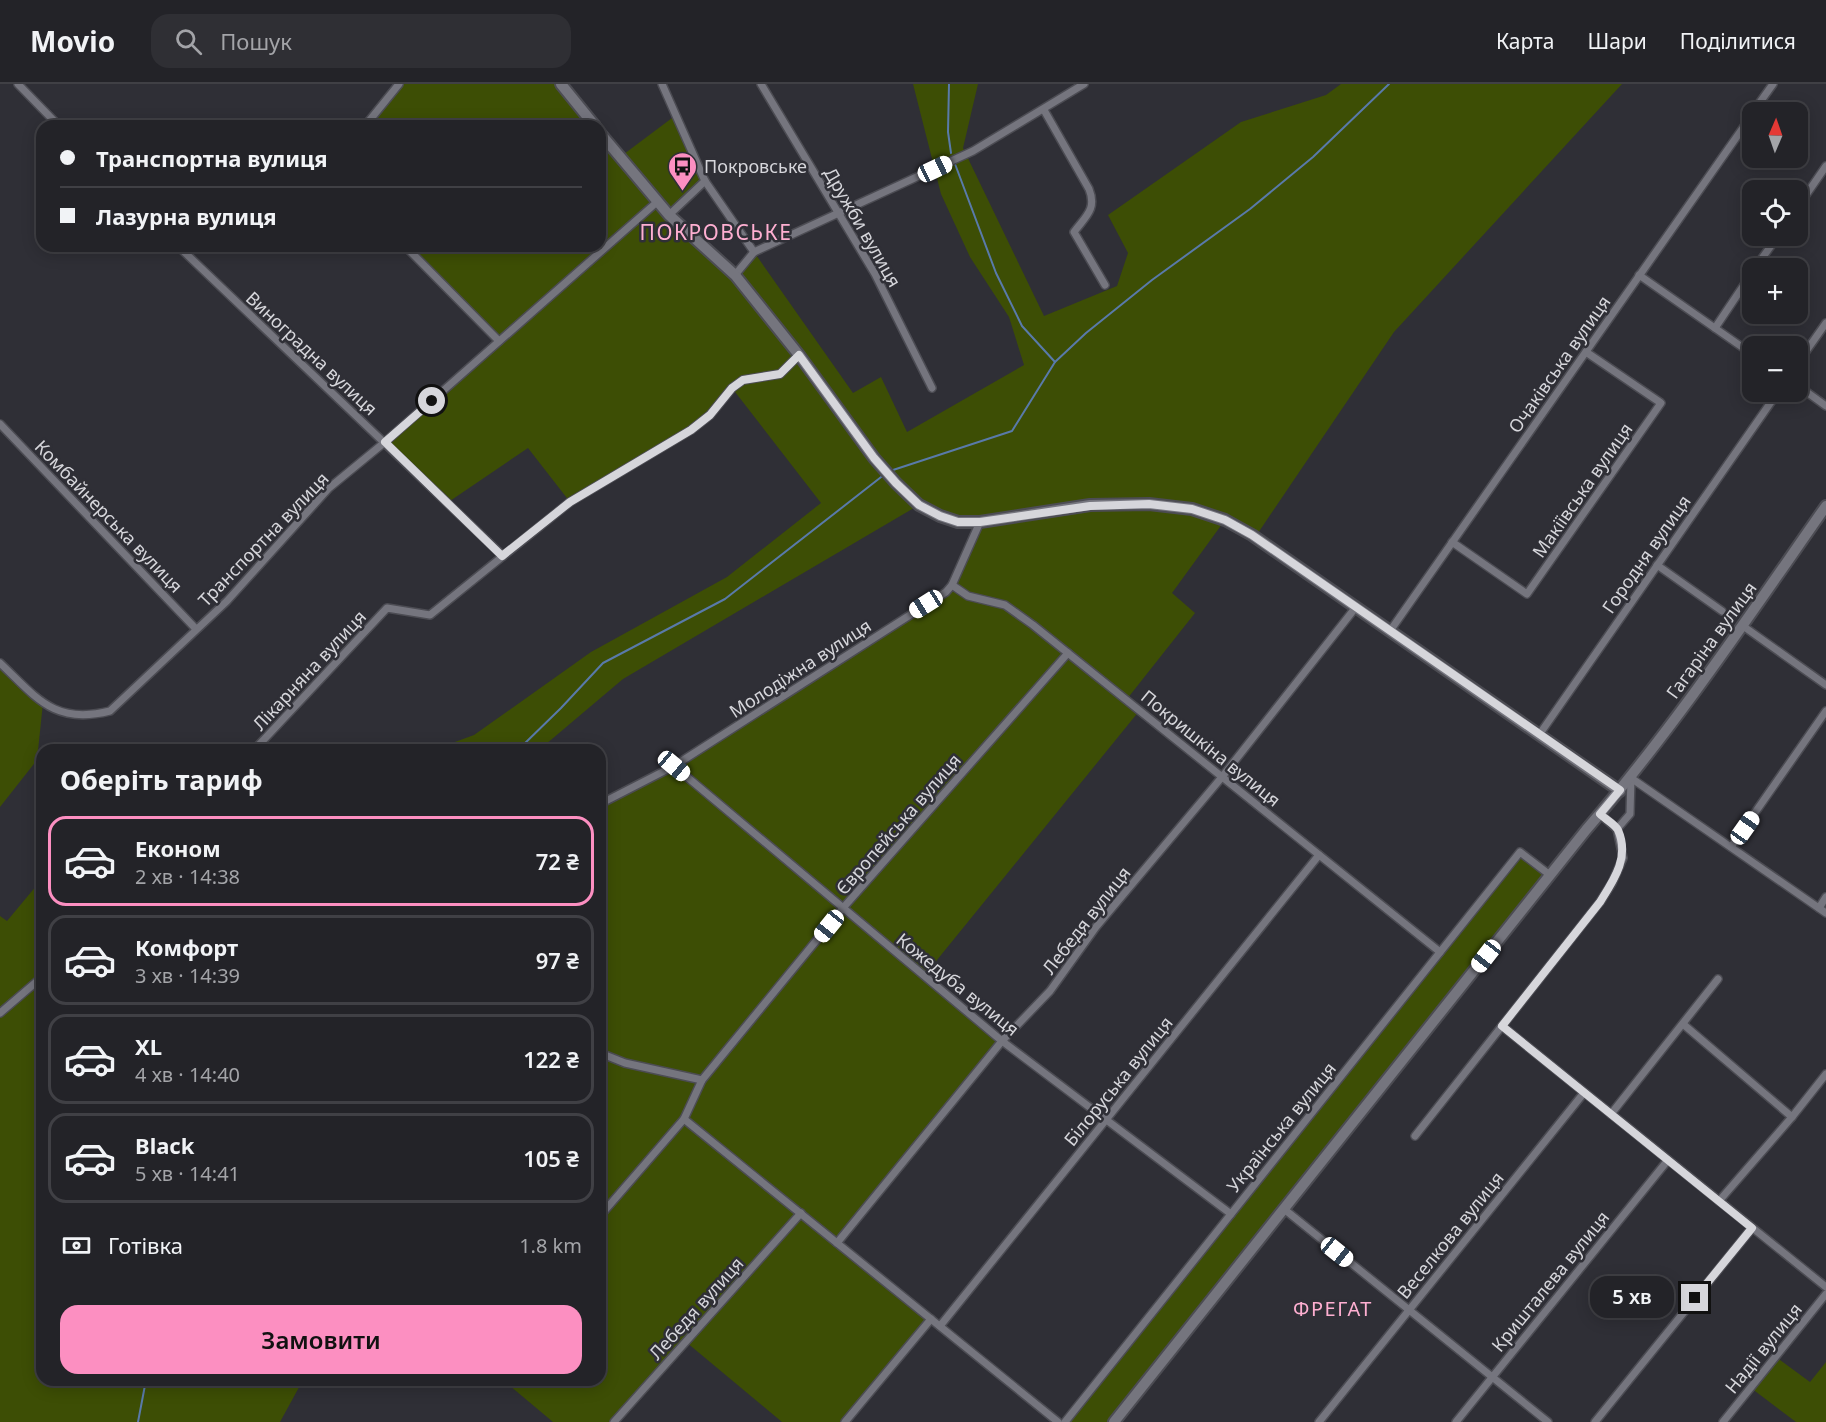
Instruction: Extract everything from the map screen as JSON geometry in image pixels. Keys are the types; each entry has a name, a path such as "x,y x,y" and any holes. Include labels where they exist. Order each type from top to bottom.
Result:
{"street":[{"path":"18,84 54,120"},
{"path":"370,120 399,84"},
{"path":"561,84 590,120"},
{"path":"663,84 705,182 754,252"},
{"name":"Дружби вулиця","path":"761,84 875,274 932,388"},
{"path":"735,274 754,252 973,151 1084,84"},
{"name":"Очаківська вулиця","path":"1761,102 1773,84"},
{"path":"1044,110 1093,200 1091,210 1074,232 1105,285"},
{"name":"Очаківська вулиця","path":"1390,631 1742,130"},
{"path":"606,139 669,215 735,274 799,355 874,458 919,505 958,522 980,522 1090,506 1123,504 1149,504 1192,509 1225,520 1252,535 1354,609 1390,631 1620,790"},
{"path":"1808,192 1826,166"},
{"path":"669,215 705,182"},
{"name":"Транспортна вулиця","path":"606,247 657,202"},
{"name":"Виноградна вулиця","path":"184,252 502,556"},
{"path":"411,252 499,341"},
{"name":"Транспортна вулиця","path":"0,663 43,703 64,714 89,717 110,711 196,629 228,602 329,488 385,442 600,252"},
{"path":"1640,275 1742,347"},
{"path":"1715,328 1742,288"},
{"path":"1808,348 1826,323"},
{"name":"Макіївська вулиця","path":"1452,542 1527,594 1661,404 1586,352"},
{"name":"Лікарняна вулиця","path":"260,744 387,608 430,615 570,502 691,430 710,415 732,388 743,380 780,374 799,355"},
{"path":"1808,393 1826,406"},
{"name":"Городня вулиця","path":"1539,735 1771,402"},
{"name":"Комбайнерська вулиця","path":"0,424 196,629"},
{"name":"Гагаріна вулиця","path":"1114,1422 1550,875 1631,778 1743,626 1826,506"},
{"name":"Молодіжна вулиця","path":"606,801 674,766 946,592 952,585 980,522"},
{"path":"1657,565 1722,611"},
{"name":"Покришкіна вулиця","path":"952,585 968,596 1005,605 1440,952"},
{"name":"Лебедя вулиця","path":"837,1243 1002,1041 1050,991 1096,927 1222,777 1354,609"},
{"path":"1743,626 1826,685"},
{"name":"Європейська вулиця","path":"606,1209 684,1119 702,1080 843,908 1068,653"},
{"path":"1731,848 1826,711"},
{"name":"Кожедуба вулиця","path":"674,766 1002,1041 1231,1214"},
{"path":"1617,829 1630,814 1631,778"},
{"path":"1631,778 1826,913"},
{"path":"1415,1136 1600,902 1612,883 1623,858 1617,829 1600,814"},
{"name":"Українська вулиця","path":"1065,1422 1520,852 1550,875"},
{"name":"Білоруська вулиця","path":"940,1326 1319,855"},
{"path":"1818,908 1826,897"},
{"path":"1611,1114 1718,979"},
{"path":"0,1013 36,982"},
{"path":"1683,1024 1792,1117"},
{"path":"1502,1026 1826,1287"},
{"path":"606,1055 625,1063 702,1080"},
{"path":"1719,1201 1826,1074"},
{"name":"Веселкова вулиця","path":"1319,1422 1583,1094"},
{"path":"684,1119 1058,1422"},
{"name":"Кришталева вулиця","path":"1456,1422 1668,1160"},
{"path":"1284,1209 1548,1422"},
{"name":"Лебедя вулиця","path":"614,1422 801,1214"},
{"path":"1596,1422 1752,1228"},
{"name":"Надії вулиця","path":"1723,1422 1826,1294"},
{"path":"845,1422 931,1319"}],"green space":[{"path":"399,84 561,84 590,120 370,120"},
{"path":"913,84 978,84 963,148 1044,316 1117,286 1128,253 1108,215 1241,122 1326,95 1341,84 1622,84 1394,332 1258,533 1225,520 1172,593 1195,613 1127,699 1140,710 924,976 1002,1041 837,1243 931,1319 845,1422 782,1422 686,1342 614,1422 553,1422 510,1386 606,1386 606,801 674,766 946,592 980,522 958,522 919,505 623,679 546,744 449,744 474,735 591,652 727,577 821,503 732,388 710,415 570,502 528,448 447,503 385,442 499,341 411,252 606,252 606,140 620,157 676,115 705,181 670,215 735,274 754,252 853,393 881,377 907,432 1024,365 1009,317 970,257 941,194"},
{"path":"0,663 43,703 39,744 36,744 36,761 0,807"},
{"path":"1520,852 1546,872 1107,1422 1065,1422"},
{"path":"36,886 36,1386 300,1386 280,1422 0,1422 0,916 7,921"},
{"path":"1776,1357 1810,1382 1826,1362 1826,1422 1796,1422 1751,1388"}],"waterway":[{"path":"949,84 948,132 951,153"},
{"path":"890,471 1012,431 1055,362 1086,333 1152,280 1250,209 1313,157 1389,84"},
{"path":"955,164 996,273 1022,326 1055,362"},
{"path":"524,744 603,663 725,599 885,474"},
{"path":"138,1422 145,1386"}],"place":[{"name":"Покровське","path":"683,192"}],"district":[{"name":"ПОКРОВСЬКЕ","path":"716,232"},
{"name":"ФРЕГАТ","path":"1333,1308"}],"route":[{"path":"432,401 385,442 502,556 570,502 691,430 710,415 732,388 743,380 780,374 799,355 874,458 919,505 958,522 980,522 1090,506 1123,504 1149,504 1192,509 1225,520 1252,535 1620,790 1600,814 1617,829 1623,854 1622,862 1612,883 1600,902 1502,1026 1752,1228 1695,1298"}]}
